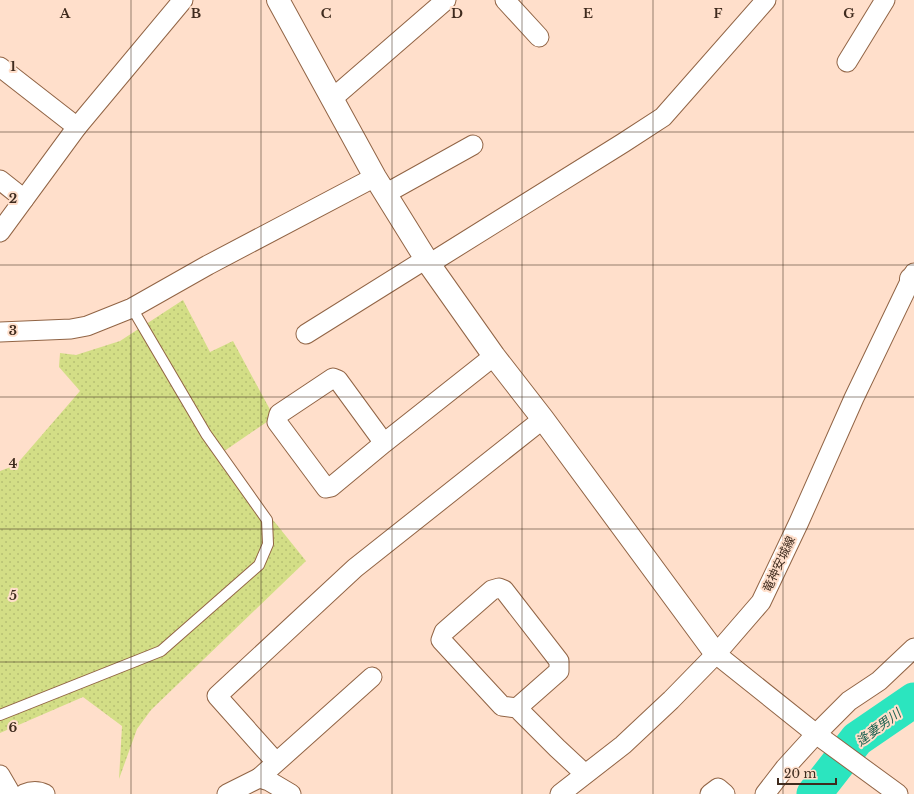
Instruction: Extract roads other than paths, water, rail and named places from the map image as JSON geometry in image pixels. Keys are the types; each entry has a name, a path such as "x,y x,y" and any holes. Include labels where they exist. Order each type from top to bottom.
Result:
{"street":[{"path":"0,232 77,127 183,0"},
{"path":"278,0 380,186 427,262 494,356 543,419 716,654 819,737 894,791"},
{"path":"333,98 446,0"},
{"path":"505,0 539,37"},
{"path":"306,334 623,144 663,117 766,0"},
{"path":"847,62 885,0"},
{"path":"0,67 77,127"},
{"path":"0,332 71,329 87,326 132,308 208,265 380,186 473,146"},
{"path":"0,180 24,199"},
{"name":"竜神安城線","path":"560,794 623,744 671,700 716,654 761,602 799,522 854,398 913,278"},
{"path":"384,443 338,380 333,378 279,414 277,422 326,488 331,488 384,443 494,356"},
{"path":"276,762 218,696 355,568 543,419"},
{"path":"517,708 559,671 559,661 504,590 499,588 492,590 444,632 441,640 502,706 517,708 584,774"},
{"path":"765,794 785,768 819,737 849,701 879,681 914,648"},
{"path":"227,794 259,778 372,676"},
{"path":"0,775 11,794"},
{"path":"259,778 269,781 292,794"},
{"path":"710,794 718,788 725,794"},
{"path":"24,794 32,790 45,794"}],"lane":[{"path":"0,715 161,651 259,566 268,544 266,520 206,434 132,308"}],"waterway":[{"name":"逢妻男川","path":"814,794 857,739 914,700"}]}
